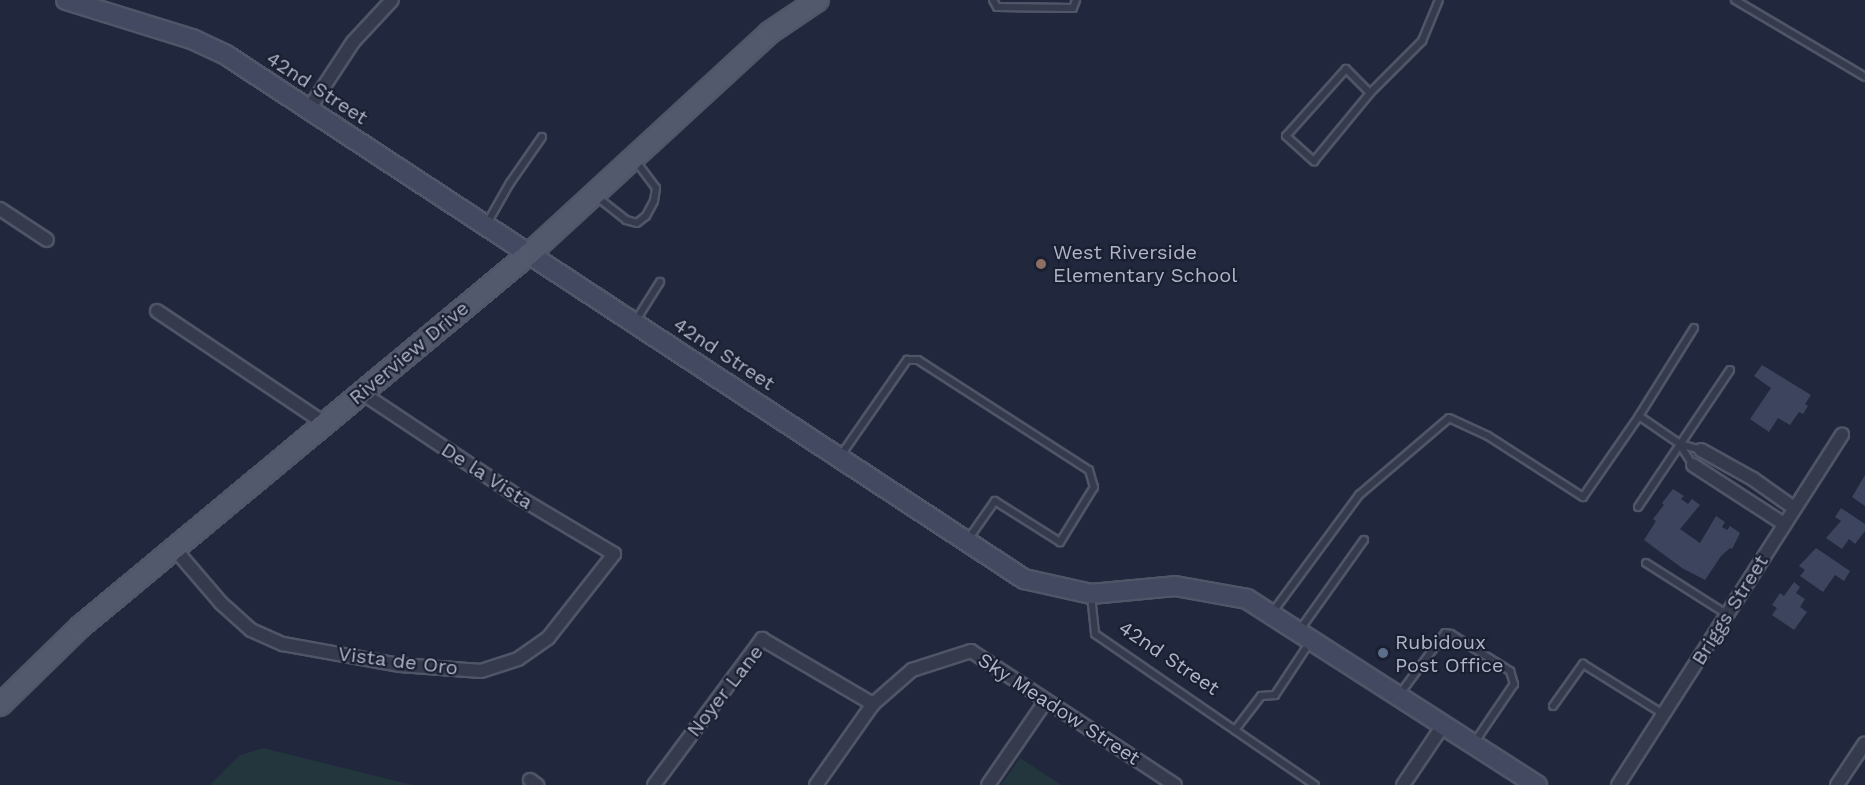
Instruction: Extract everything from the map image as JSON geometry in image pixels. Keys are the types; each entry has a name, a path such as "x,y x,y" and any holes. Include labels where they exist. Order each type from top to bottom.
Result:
{"main road":[{"name":"Riverview Drive","path":"0,705 81,627 173,547 529,254 769,33 818,0"}],"street":[{"name":"42nd Street","path":"66,0 192,39 226,56 840,456 1024,579 1091,594"},
{"path":"309,109 354,42 392,0"},
{"path":"0,209 46,240"},
{"path":"157,311 324,423"},
{"name":"De la Vista","path":"362,393 520,498 614,554"},
{"name":"Briggs Street","path":"1618,785 1842,435"},
{"path":"1701,450 1734,468 1794,508"},
{"path":"1693,465 1784,524"},
{"path":"1723,484 1734,468"},
{"name":"Vista de Oro","path":"173,547 221,603 251,630 283,644 400,665 481,671 518,659 548,638 614,554"},
{"path":"1091,594 1175,586 1247,599 1537,785"},
{"name":"Noyer Lane","path":"654,785 762,639 873,704"},
{"name":"Sky Meadow Street","path":"816,785 873,704 912,670 971,651 1175,785"},
{"path":"988,785 1046,702"},
{"path":"1403,785 1444,724"},
{"path":"1837,785 1865,743"}],"lane":[{"path":"993,0 998,7 1073,8 1076,0"},
{"path":"1370,93 1346,69 1286,136 1314,161 1370,93 1422,41 1439,0"},
{"path":"1735,0 1865,77"},
{"path":"486,226 510,183 542,137"},
{"path":"593,194 626,220 637,223 646,216 654,201 656,188 633,157"},
{"path":"634,323 660,282"},
{"path":"1272,614 1359,495 1449,418 1488,436 1583,496 1639,416 1694,328"},
{"path":"840,456 907,360 918,360 1089,470 1094,487 1060,542 995,501 967,542"},
{"path":"1638,507 1730,370"},
{"path":"1639,416 1680,444 1701,450"},
{"path":"1680,444 1693,465"},
{"path":"1235,730 1261,696 1275,695 1305,635 1364,540"},
{"path":"1646,563 1728,615"},
{"name":"42nd Street","path":"1091,594 1095,634 1315,785"},
{"path":"1398,695 1439,637 1445,633 1451,633 1510,671 1514,684 1474,744"},
{"path":"1553,706 1583,664 1664,715"}],"shaded area":[{"path":"263,748 412,785 210,785 240,755"},
{"path":"1020,758 1061,785 1001,785"}],"building":[{"path":"1762,365 1811,395 1805,404 1808,406 1803,414 1799,412 1790,425 1778,418 1769,432 1750,419 1771,388 1754,376"},
{"path":"1865,475 1865,506 1852,497"},
{"path":"1673,489 1684,496 1681,499 1688,504 1692,499 1700,505 1680,529 1700,543 1716,516 1725,522 1722,527 1727,530 1730,526 1740,533 1732,549 1730,548 1721,556 1705,580 1682,568 1644,540 1656,521 1653,519 1664,505 1662,503"},
{"path":"1841,508 1865,524 1865,531 1855,544 1849,539 1842,549 1826,538 1841,521 1835,517"},
{"path":"1816,548 1850,571 1844,581 1835,575 1823,592 1800,576 1805,570 1799,566"},
{"path":"1794,582 1800,587 1796,593 1805,599 1800,607 1807,612 1794,630 1772,615 1777,608 1772,605 1780,593 1784,596"}],"place":[{"name":"West Riverside Elementary School","path":"1041,264"},
{"name":"Rubidoux Post Office","path":"1383,653"}]}
